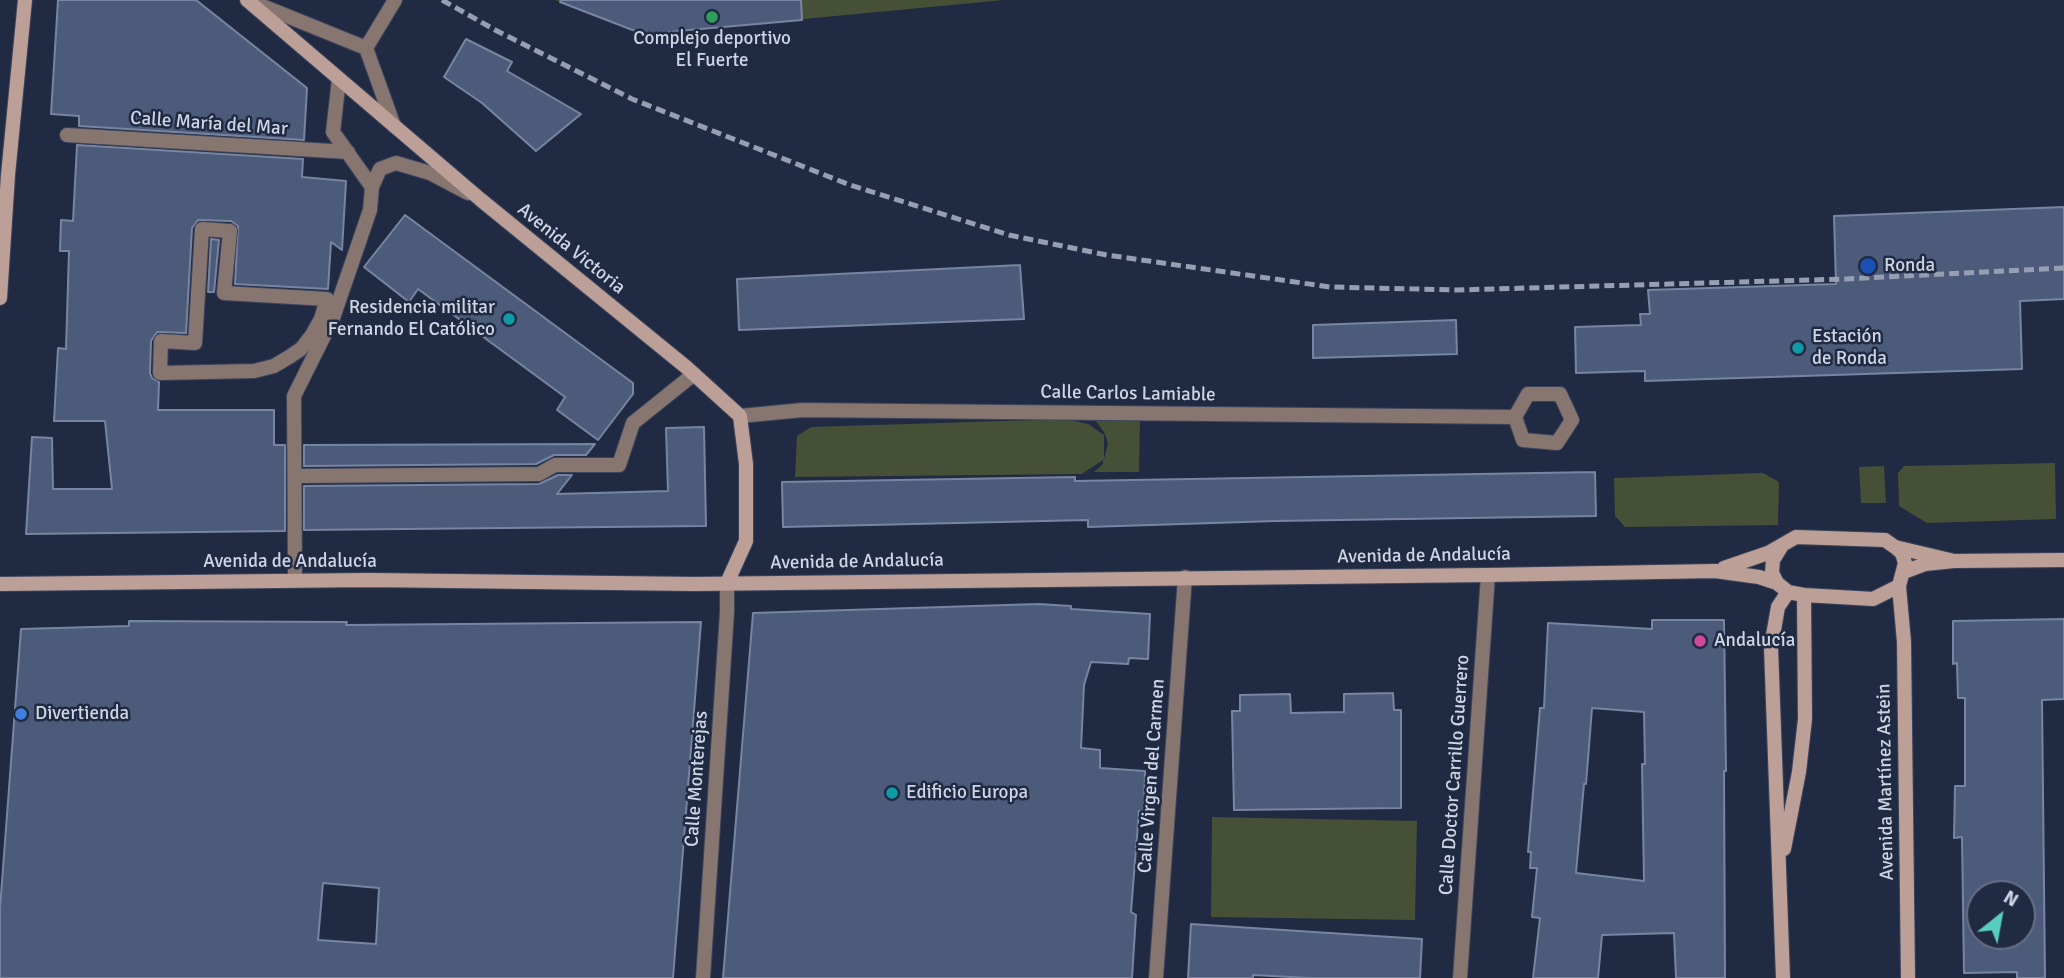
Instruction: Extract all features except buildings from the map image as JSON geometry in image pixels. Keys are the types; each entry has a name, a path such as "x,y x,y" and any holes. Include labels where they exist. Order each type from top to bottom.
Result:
{"main road":[{"path":"0,298 8,174 25,0"},
{"name":"Avenida Victoria","path":"247,0 481,200 694,374 740,416"},
{"path":"727,583 746,541 746,464 740,416"},
{"name":"Avenida de Andalucía","path":"1714,570 1740,564 1797,537 1885,540 1895,547 1954,561"},
{"path":"1781,546 1773,560 1772,573 1782,588 1771,647 1783,978"},
{"path":"1895,547 1902,553 1901,579"},
{"name":"Avenida de Andalucía","path":"0,583 295,580 727,583 1714,570 1743,573 1804,596 1873,599 1925,564 1954,561 2064,560"},
{"name":"Avenida Martínez Astein","path":"1901,579 1908,978"},
{"path":"1779,871 1799,772 1805,719 1804,596"}],"street":[{"path":"247,0 366,48 394,126"},
{"path":"366,48 395,0"},
{"path":"339,79 333,132 372,187"},
{"name":"Calle María del Mar","path":"67,135 348,152"},
{"path":"295,580 294,396 333,318 370,211 372,187 380,169 396,163 430,173 481,200"},
{"path":"202,229 230,231 225,293 327,299 313,335 301,349 274,366 254,371 160,373 161,341 195,343 202,229"},
{"path":"296,476 539,474 555,465 619,465 633,423 694,374"},
{"name":"Calle Carlos Lamiable","path":"740,416 803,410 1515,417"},
{"name":"Calle Doctor Carrillo Guerrero","path":"1460,978 1488,575"},
{"name":"Calle Virgen del Carmen","path":"1156,978 1185,578"},
{"name":"Calle Monterejas","path":"704,978 727,583"}],"green space":[{"name":"Complejo deportivo El Fuerte","path":"555,0 1004,0 648,36"},
{"path":"1066,419 1088,424 1104,435 1104,459 1108,443 1104,432 1094,419 1140,420 1139,472 1094,472 1103,464 1103,460 1082,474 795,477 797,436 811,427"},
{"path":"2055,463 2056,519 1927,523 1899,506 1898,473 1904,466"},
{"path":"1884,466 1886,503 1861,503 1859,467"},
{"path":"1763,473 1779,482 1778,525 1625,527 1615,516 1614,478"},
{"path":"1212,817 1417,821 1415,920 1211,917"}],"railway":[{"path":"442,0 632,99 850,185 1009,235 1107,255 1330,287 1457,290 1846,279 2064,268"}],"place":[{"name":"Complejo deportivo El Fuerte","path":"712,17"},
{"name":"Ronda","path":"1868,266"},
{"name":"Residencia militar Fernando El Católico","path":"509,319"},
{"name":"Estación de Ronda","path":"1798,348"},
{"name":"Andalucía","path":"1700,641"},
{"name":"Divertienda","path":"21,714"},
{"name":"Edificio Europa","path":"892,793"}]}
